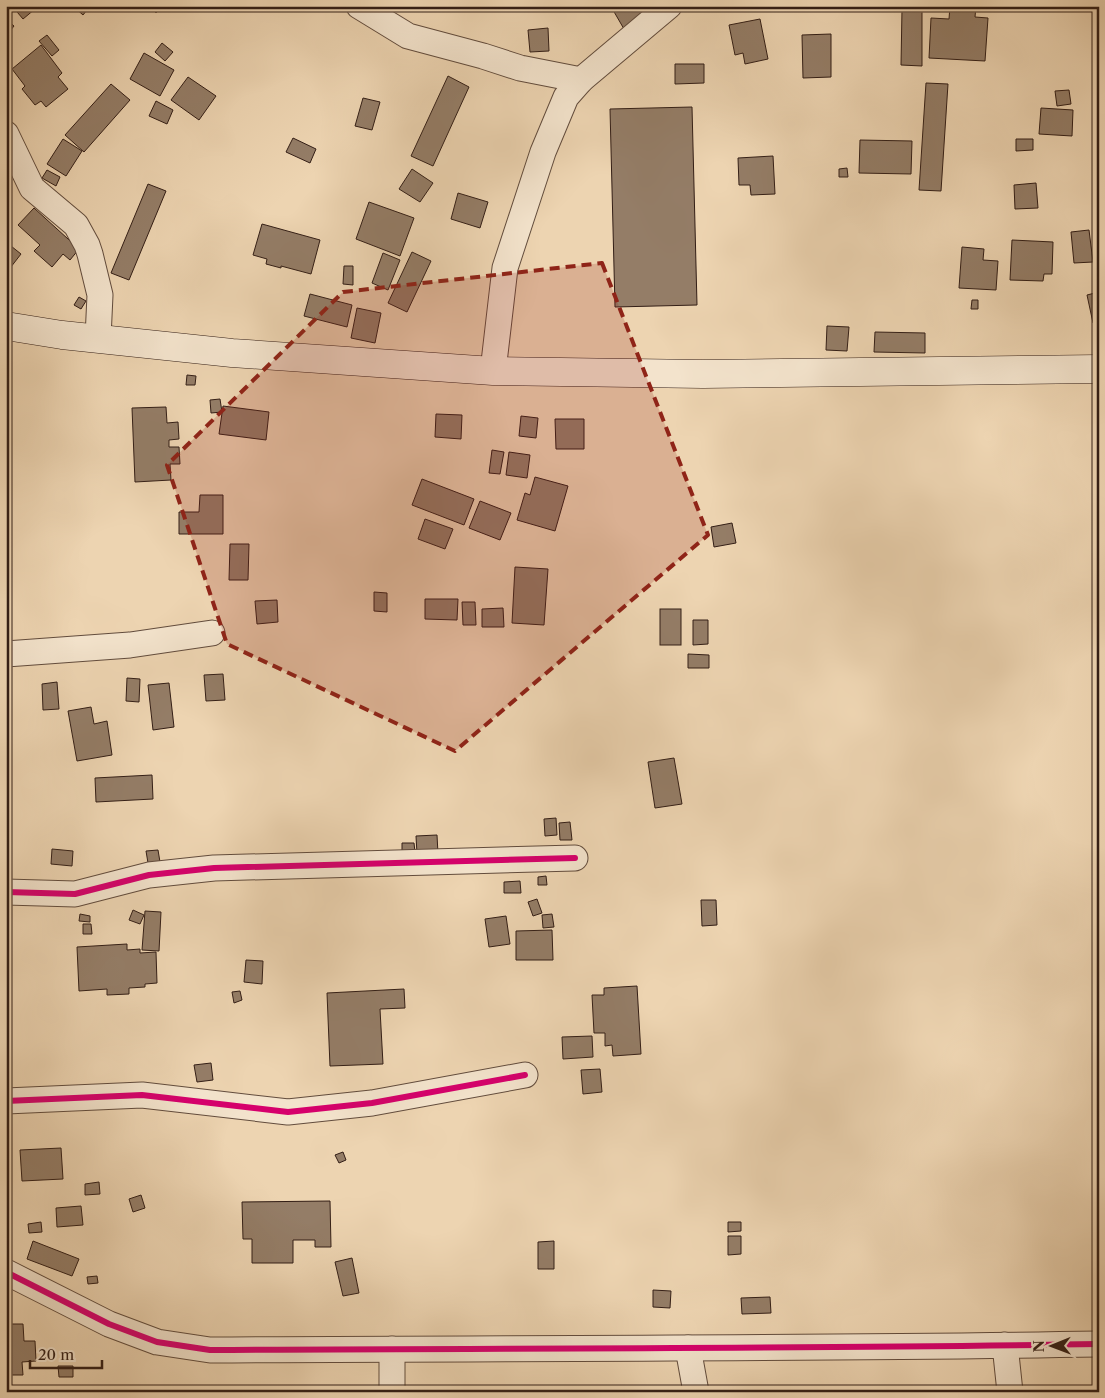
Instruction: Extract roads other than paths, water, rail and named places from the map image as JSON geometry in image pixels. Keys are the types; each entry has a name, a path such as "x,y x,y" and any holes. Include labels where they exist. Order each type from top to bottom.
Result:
{"main road":[{"path":"6,326 242,354 493,371 703,374 1099,370"}],"street":[{"path":"359,6 408,36 484,56 520,68 581,80"},
{"path":"493,371 505,268 543,152 566,97 581,80 670,7"},
{"path":"6,134 32,188 76,225 87,245 100,295 98,338"},
{"path":"6,654 130,645 212,633"},
{"path":"6,892 75,894 149,875 214,868 346,866 575,858"},
{"path":"6,1101 142,1095 288,1112 372,1103 525,1075"},
{"path":"6,1272 109,1324 157,1342 210,1350 1099,1344"},
{"path":"1005,1345 1010,1392"},
{"path":"688,1348 696,1392"},
{"path":"392,1349 392,1392"}]}
